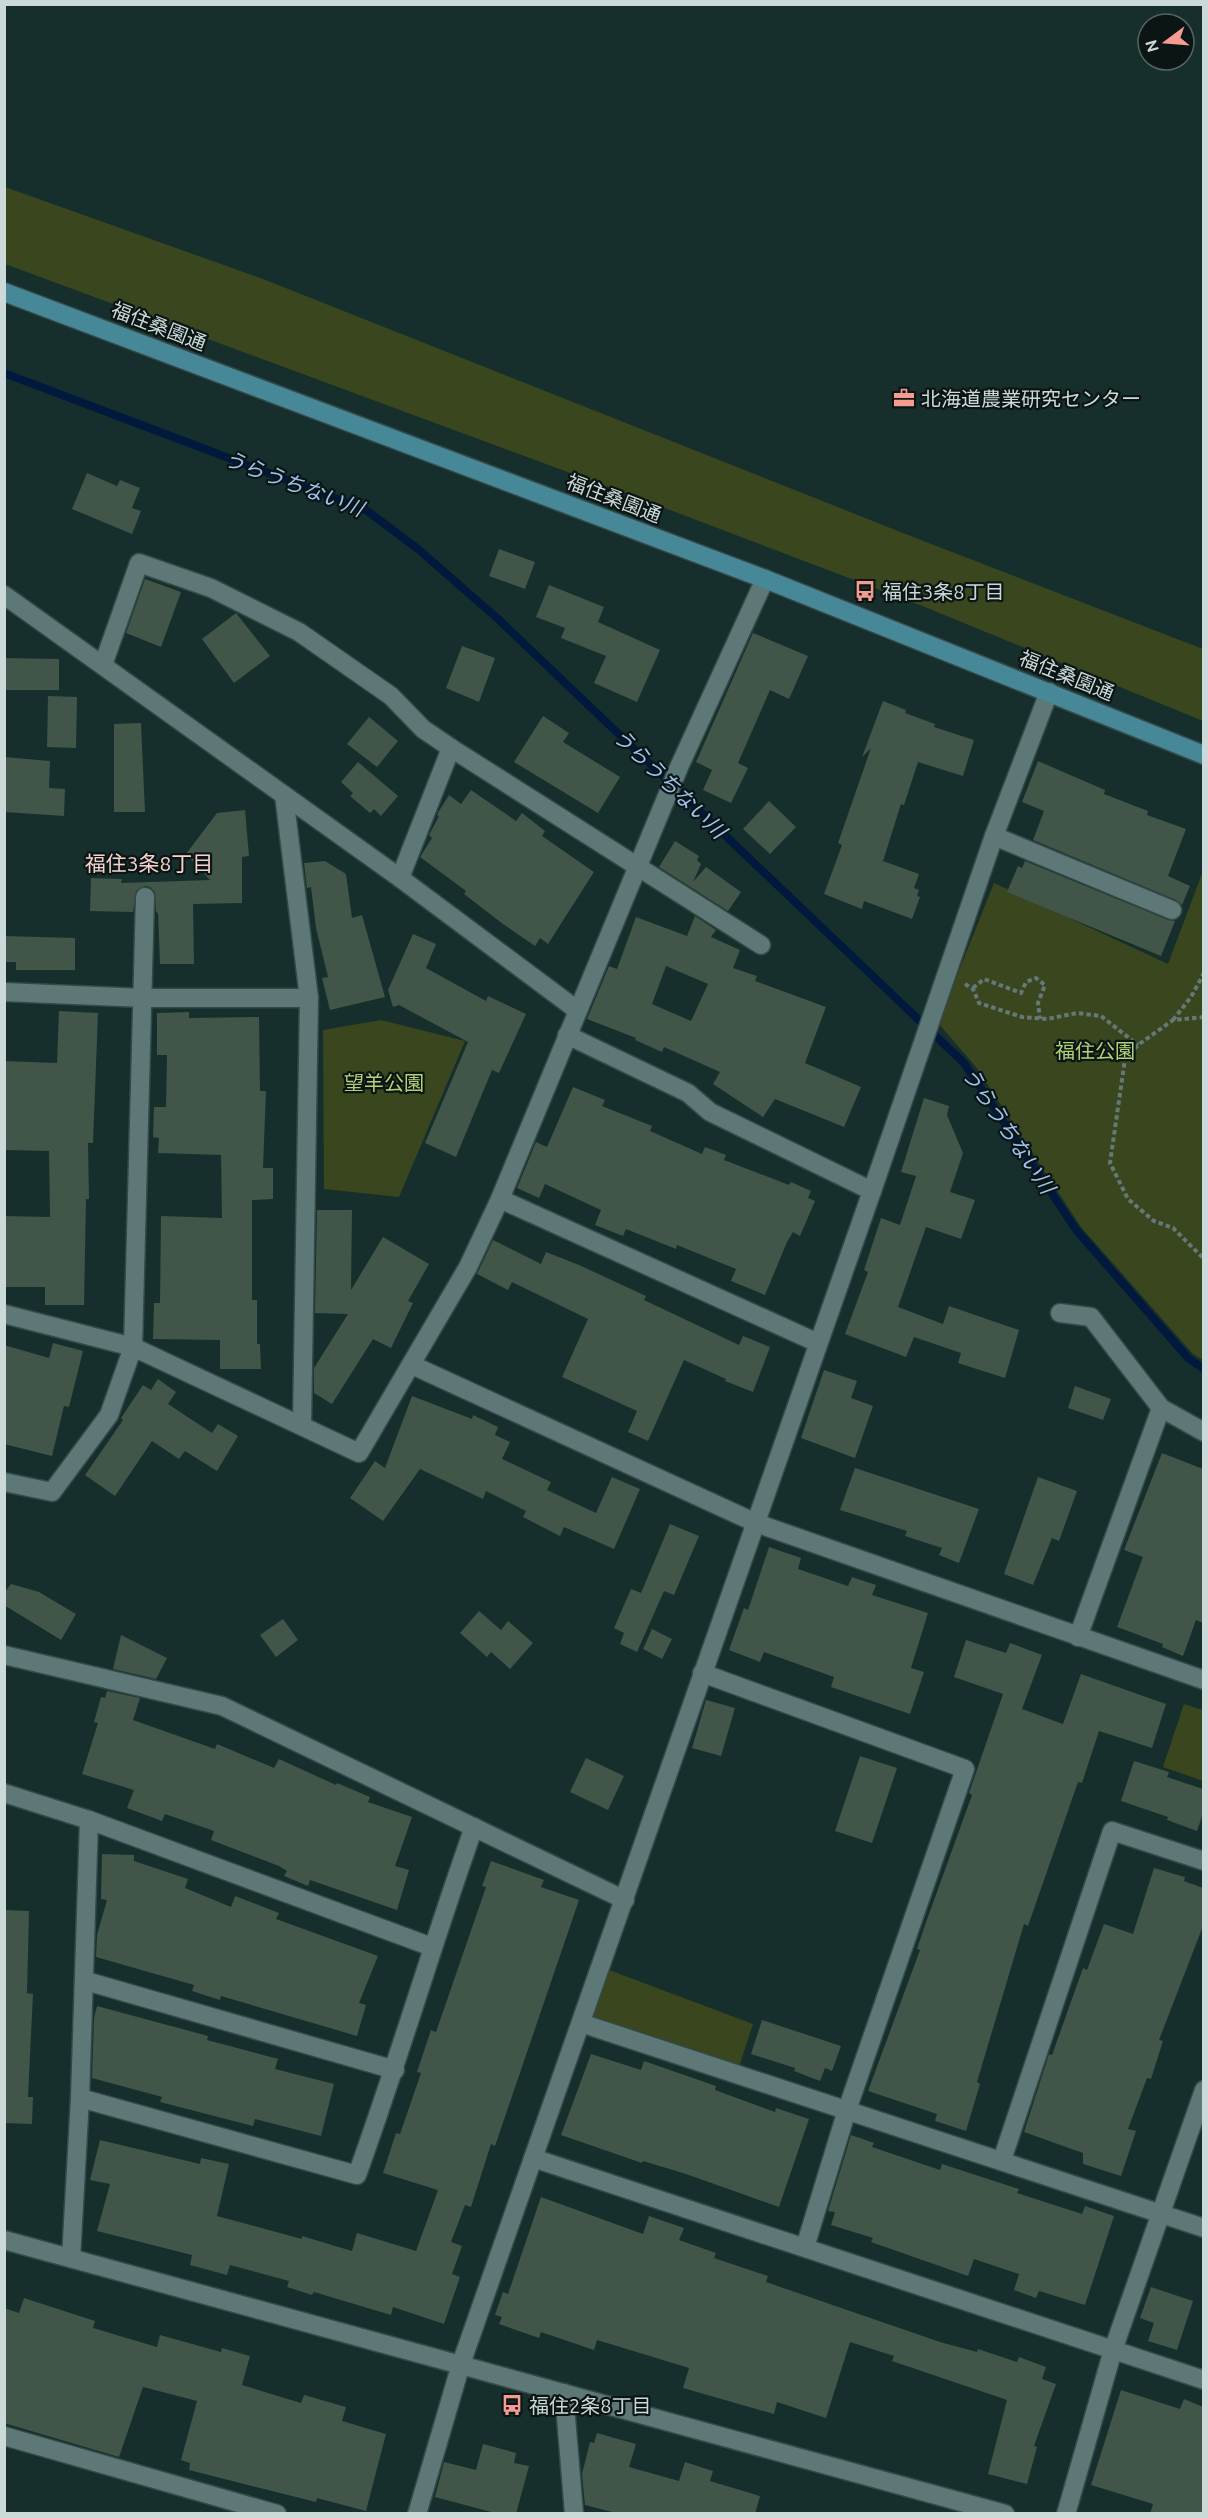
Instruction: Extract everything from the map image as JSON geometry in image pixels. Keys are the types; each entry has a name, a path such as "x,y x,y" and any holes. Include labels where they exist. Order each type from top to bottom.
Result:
{"main road":[{"name":"福住桑園通","path":"4,292 765,579 1203,755"}],"street":[{"path":"103,665 139,563 211,588 299,632 391,696 423,729 451,748 761,945"},
{"path":"4,1314 133,1347 359,1453 468,1267 500,1198 666,796 765,579"},
{"path":"4,595 400,878 578,1010"},
{"path":"417,2514 461,2364 625,1900 702,1672 872,1191 994,836 1049,692"},
{"path":"400,878 451,748"},
{"path":"284,795 309,998 302,1425"},
{"path":"994,836 1172,910"},
{"path":"4,1482 52,1492 109,1415 133,1347 145,897"},
{"path":"4,992 144,998 309,998"},
{"path":"567,1035 688,1093 710,1112 872,1191"},
{"path":"500,1198 818,1343"},
{"path":"1060,1313 1091,1317 1161,1408 1203,1431"},
{"path":"412,1365 756,1523 1203,1680"},
{"path":"1078,1637 1161,1408"},
{"path":"4,1655 222,1706 625,1900"},
{"path":"702,1672 965,1769 847,2110 805,2247"},
{"path":"4,1793 89,1820 432,1947"},
{"path":"71,2258 86,1981 89,1820"},
{"path":"80,2098 357,2175 395,2070 432,1947 474,1827"},
{"path":"1002,2160 1112,1831 1203,1861"},
{"path":"86,1981 395,2070"},
{"path":"581,2023 1203,2228"},
{"path":"1066,2514 1113,2350 1158,2213 1203,2090"},
{"path":"533,2158 1203,2380"},
{"path":"4,2240 1005,2514"},
{"path":"564,2392 574,2514"},
{"path":"4,2436 277,2514"}],"path":[{"path":"1203,973 1191,997 1173,1020 1138,1045 1125,1059 1110,1164 1128,1199 1154,1221 1173,1228 1203,1259"},
{"path":"947,974 974,988 979,1003 1022,1017 1040,1018 1077,1013 1101,1016 1138,1045"},
{"path":"974,988 984,979 1021,993 1026,982 1036,978 1045,985 1038,1003 1040,1018"},
{"path":"1173,1020 1203,1017"}],"green space":[{"path":"5,187 263,279 903,533 1203,649 1203,721 920,605 657,505 5,264"},
{"name":"福住公園","path":"1203,871 1203,1360 1193,1354 1081,1227 976,1067 938,1023 994,883 1168,964"},
{"name":"望羊公園","path":"381,1020 465,1041 399,1197 324,1189 323,1030"},
{"path":"1184,1704 1203,1710 1203,1781 1163,1767"},
{"path":"609,1970 753,2024 738,2070 588,2016"}],"building":[{"path":"87,473 117,486 120,480 140,488 132,508 141,511 132,534 72,509"},
{"path":"499,549 535,562 525,589 489,576"},
{"path":"145,579 181,592 161,647 126,633"},
{"path":"549,585 604,607 598,622 660,650 637,702 594,683 606,656 561,638 565,628 536,617"},
{"path":"236,613 270,656 234,683 202,639"},
{"path":"753,633 808,656 789,699 770,690 738,763 748,768 731,803 703,790 712,770 696,762"},
{"path":"462,646 495,658 479,702 446,688"},
{"path":"4,658 59,659 59,690 4,690"},
{"path":"48,696 77,697 76,748 47,747"},
{"path":"883,701 906,710 905,713 935,724 934,727 974,740 963,776 918,762 904,805 901,804 883,861 919,874 914,888 919,890 917,896 920,897 912,919 864,901 862,909 824,894 842,845 838,843 871,748 862,757"},
{"path":"543,716 569,733 563,742 620,777 598,813 514,762"},
{"path":"369,717 398,741 377,767 347,744"},
{"path":"141,723 145,812 114,812 114,724"},
{"path":"4,757 50,761 49,788 65,789 64,816 4,812"},
{"path":"1038,761 1105,790 1104,794 1148,811 1147,815 1186,829 1168,876 1190,886 1182,905 1176,900 1033,840 1044,811 1022,802"},
{"path":"358,762 398,796 381,816 374,809 370,813 350,796 353,793 341,782"},
{"path":"471,790 516,821 522,813 545,831 542,836 594,872 548,944 540,938 535,946 464,894 466,891 420,857 432,838 429,835 449,795 461,804"},
{"path":"769,801 796,827 770,854 743,829"},
{"path":"245,810 249,856 242,857 242,903 193,904 194,964 160,964 158,913 156,912 155,892 150,887 145,886 136,891 133,912 90,911 91,878 122,879 121,883 210,880 186,854 217,813"},
{"path":"675,841 699,856 697,860 701,864 693,882 706,867 741,892 728,911 659,867"},
{"path":"325,861 346,874 352,918 362,915 385,997 330,1010 322,978 328,977 316,928 311,887 307,888 304,863"},
{"path":"1025,861 1175,921 1161,956 1007,892 1018,866 1022,868"},
{"path":"695,916 716,930 711,937 740,950 733,968 757,976 755,981 826,1007 805,1063 861,1087 844,1127 775,1099 763,1117 713,1084 720,1072 664,1047 662,1052 635,1040 636,1038 587,1019 609,966 617,969 636,917 687,936","holes":["666,966 708,984 691,1021 652,1004"]},
{"path":"413,934 436,944 426,968 486,1001 488,996 526,1014 499,1073 492,1070 456,1157 425,1143 468,1042 399,1005 393,1007 388,990"},
{"path":"4,936 75,938 75,970 16,970 16,962 4,962"},
{"path":"59,1011 98,1013 93,1143 88,1143 89,1199 86,1199 84,1305 45,1305 45,1287 4,1287 4,1216 50,1217 49,1151 4,1150 4,1061 57,1063"},
{"path":"189,1012 189,1018 259,1017 260,1091 266,1091 263,1168 273,1168 273,1199 252,1200 252,1300 257,1300 257,1344 260,1344 261,1369 220,1369 220,1340 153,1339 154,1303 160,1303 161,1216 222,1218 221,1155 158,1153 159,1138 153,1137 154,1107 166,1107 167,1055 157,1055 157,1013"},
{"path":"573,1087 605,1100 602,1106 652,1126 650,1131 702,1154 705,1147 726,1155 724,1160 811,1191 808,1198 815,1201 800,1236 793,1232 787,1242 765,1295 731,1281 736,1269 677,1245 676,1249 626,1229 623,1236 595,1225 601,1210 545,1184 539,1198 517,1188 536,1142 547,1147"},
{"path":"924,1098 949,1106 947,1115 963,1153 950,1192 975,1200 961,1239 926,1227 898,1307 943,1324 949,1306 1019,1330 1005,1378 958,1363 961,1353 914,1337 906,1357 845,1334 868,1272 864,1270 881,1218 900,1225 916,1176 901,1172"},
{"path":"317,1210 352,1210 351,1290 383,1237 429,1264 408,1301 413,1303 391,1348 373,1339 332,1404 314,1393 314,1368 348,1314 315,1313"},
{"path":"493,1240 541,1264 546,1252 579,1265 646,1296 644,1300 739,1345 743,1336 770,1347 753,1392 725,1381 726,1379 684,1360 648,1441 628,1432 637,1411 562,1377 588,1319 512,1282 508,1290 477,1274"},
{"path":"53,1343 83,1351 69,1407 64,1406 52,1456 4,1444 4,1345 49,1358"},
{"path":"824,1370 857,1381 851,1398 873,1406 855,1458 801,1438"},
{"path":"158,1379 176,1392 168,1404 212,1433 218,1424 238,1436 217,1471 185,1451 179,1459 152,1441 115,1496 85,1475 123,1420 121,1418 143,1385 151,1390"},
{"path":"1075,1386 1111,1399 1103,1420 1068,1408"},
{"path":"412,1396 472,1419 473,1415 498,1427 495,1435 510,1442 502,1459 551,1482 547,1490 596,1513 612,1477 640,1489 614,1549 564,1527 560,1536 523,1517 526,1511 486,1491 483,1499 420,1469 383,1521 350,1498 375,1461 385,1468"},
{"path":"1162,1453 1203,1469 1203,1623 1196,1620 1183,1656 1162,1647 1163,1644 1117,1627 1143,1557 1124,1550"},
{"path":"855,1468 979,1509 959,1563 939,1555 942,1548 905,1536 907,1531 840,1510"},
{"path":"1038,1477 1077,1491 1059,1541 1052,1538 1033,1585 1004,1574"},
{"path":"670,1524 699,1536 674,1595 664,1591 637,1652 620,1644 624,1633 614,1628 631,1589 641,1593"},
{"path":"769,1547 801,1558 798,1569 848,1586 852,1577 876,1585 872,1595 928,1613 911,1668 924,1672 910,1714 831,1687 834,1677 764,1652 760,1662 729,1650 744,1608 748,1610"},
{"path":"11,1584 39,1592 76,1614 61,1640 4,1605 4,1593"},
{"path":"479,1611 501,1630 508,1621 533,1643 510,1669 491,1652 487,1657 460,1633"},
{"path":"283,1619 298,1640 276,1657 260,1635"},
{"path":"652,1629 672,1639 662,1659 643,1649"},
{"path":"121,1635 167,1658 156,1679 113,1669"},
{"path":"966,1640 1006,1653 1010,1643 1042,1655 1022,1709 1063,1724 1081,1674 1166,1704 1152,1748 1099,1731 1082,1783 1078,1782 1028,1926 1024,1924 977,2082 980,2084 966,2131 935,2121 937,2114 868,2091 920,1950 917,1949 972,1795 969,1793 1003,1694 954,1677"},
{"path":"107,1691 140,1698 133,1720 215,1749 217,1744 274,1768 279,1759 336,1785 337,1783 370,1797 368,1802 412,1817 395,1866 409,1870 397,1910 310,1880 308,1886 284,1876 287,1871 279,1866 211,1840 214,1831 165,1814 162,1821 127,1808 134,1790 82,1774 98,1723 94,1722 101,1697 105,1698"},
{"path":"706,1700 735,1708 721,1756 692,1748"},
{"path":"860,1756 897,1768 872,1843 835,1831"},
{"path":"586,1758 624,1776 608,1810 570,1792"},
{"path":"1134,1761 1169,1772 1167,1777 1203,1789 1203,1813 1197,1831 1167,1820 1168,1817 1121,1801"},
{"path":"102,1854 134,1855 134,1861 188,1879 185,1888 231,1907 235,1896 279,1913 276,1919 378,1956 359,2003 366,2005 357,2036 221,1996 220,2000 192,1991 194,1985 96,1957 97,1935 107,1900 101,1899"},
{"path":"491,1861 544,1880 541,1887 579,1900 495,2146 491,2144 471,2207 465,2205 451,2242 462,2246 452,2274 460,2277 444,2324 393,2307 391,2315 314,2292 312,2295 287,2287 289,2281 230,2265 227,2275 190,2265 192,2255 97,2231 110,2184 90,2180 100,2140 200,2164 201,2158 229,2164 217,2216 302,2239 302,2236 352,2251 357,2233 416,2251 438,2190 383,2173 396,2133 400,2134 421,2073 417,2072 431,2030 436,2032 486,1887 482,1886"},
{"path":"1154,1868 1185,1877 1184,1881 1203,1888 1203,1926 1159,2040 1163,2041 1151,2079 1147,2078 1128,2129 1136,2131 1121,2176 1083,2164 1083,2153 1024,2132 1049,2054 1052,2055 1083,1968 1087,1970 1104,1924 1133,1934"},
{"path":"4,1910 29,1911 27,1993 33,1994 28,2097 33,2097 32,2124 4,2123"},
{"path":"97,2006 208,2036 207,2040 278,2059 275,2069 334,2084 321,2136 255,2119 253,2126 160,2102 162,2097 92,2078 94,2018"},
{"path":"762,2020 841,2046 832,2071 825,2068 820,2081 794,2071 795,2068 751,2054"},
{"path":"591,2054 641,2070 644,2061 716,2086 715,2090 775,2112 776,2108 809,2119 779,2207 686,2174 643,2161 642,2163 561,2135"},
{"path":"851,2135 874,2143 872,2147 940,2170 942,2164 1019,2189 1017,2193 1082,2214 1085,2206 1114,2216 1085,2305 1039,2291 1036,2298 1014,2290 1019,2274 974,2259 968,2276 871,2242 873,2238 831,2225 835,2212 828,2211"},
{"path":"541,2197 643,2234 649,2216 684,2228 679,2240 716,2253 714,2258 768,2276 766,2282 940,2342 977,2352 978,2349 1017,2362 1019,2357 1046,2367 1042,2379 1056,2384 1034,2446 1037,2447 1027,2484 988,2474 1007,2400 892,2361 894,2356 850,2342 826,2418 777,2402 774,2414 683,2388 689,2368 597,2340 594,2350 541,2332 539,2338 499,2324 502,2317 495,2315 503,2292 508,2294"},
{"path":"1151,2287 1193,2301 1177,2350 1148,2341 1154,2323 1140,2318"},
{"path":"24,2298 95,2321 93,2328 157,2347 160,2335 221,2352 222,2348 250,2356 242,2385 301,2403 304,2395 346,2407 342,2421 386,2434 366,2511 317,2498 316,2502 189,2470 190,2463 181,2460 197,2401 143,2387 119,2457 4,2423 4,2308 19,2313"},
{"path":"1121,2390 1180,2409 1184,2399 1203,2407 1203,2514 1150,2514 1153,2504 1091,2485"},
{"path":"597,2433 636,2444 629,2467 679,2481 685,2462 713,2471 710,2481 760,2496 755,2514 620,2514 585,2505 582,2474 590,2442 594,2443"},
{"path":"483,2444 516,2453 514,2463 529,2466 516,2514 499,2514 435,2497 444,2462 476,2470"}],"waterway":[{"name":"うらうちない川","path":"4,373 366,510 418,549 497,618 964,1063 1077,1231 1189,1359 1204,1369"}],"place":[{"name":"北海道農業研究センター","path":"904,398"},
{"name":"福住3条8丁目","path":"865,591"},
{"name":"福住2条8丁目","path":"512,2405"}],"district":[{"name":"福住3条8丁目","path":"149,863"}]}
